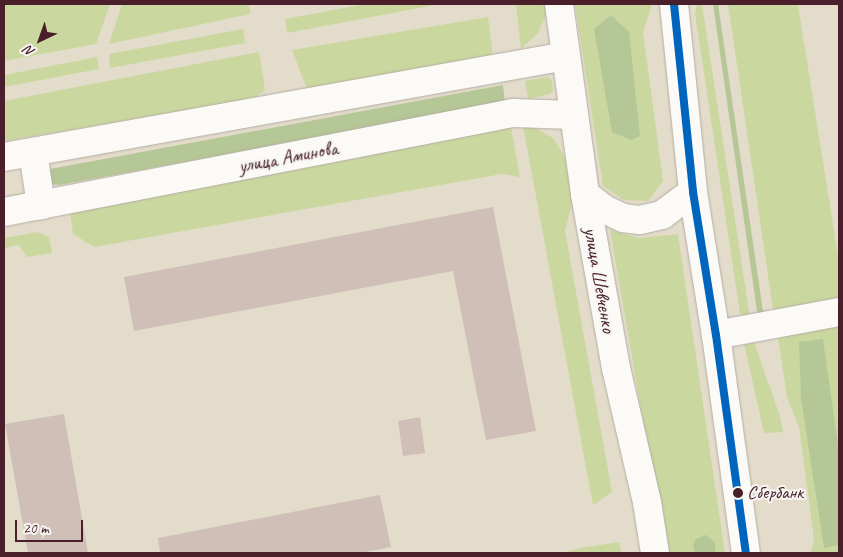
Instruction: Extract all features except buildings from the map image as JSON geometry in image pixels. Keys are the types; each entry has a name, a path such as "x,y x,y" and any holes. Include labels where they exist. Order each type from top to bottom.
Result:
{"street":[{"name":"улица Шевченко","path":"559,4 585,194 616,368 647,502 655,553"},
{"path":"674,4 693,192 716,335 746,553"},
{"path":"4,157 566,56"},
{"name":"улица Аминова","path":"4,212 514,113 574,114"},
{"path":"32,152 41,205"},
{"path":"585,194 604,209 623,218 640,220 662,215 693,192"},
{"path":"716,335 839,312"}],"green space":[{"path":"4,4 110,4 96,44 4,61"},
{"path":"122,4 249,4 250,14 109,44"},
{"path":"365,4 440,4 287,33 285,19"},
{"path":"516,4 545,4 547,13 538,33 521,49"},
{"path":"575,4 652,4 643,32 663,181 648,201 624,200 603,186"},
{"path":"697,4 702,4 750,318 740,314 695,13"},
{"path":"713,4 718,4 764,318 758,318"},
{"path":"728,4 803,4 798,5 839,262 839,303 774,316"},
{"path":"611,15 629,32 640,136 631,140 612,132 594,29"},
{"path":"488,17 493,56 307,89 292,50"},
{"path":"243,29 245,43 110,68 109,54"},
{"path":"259,52 265,90 253,99 4,141 4,101"},
{"path":"97,57 99,69 4,87 4,75"},
{"path":"548,77 552,81 553,90 550,94 528,99 525,81"},
{"path":"503,85 505,103 59,185 50,184 47,174 50,169"},
{"path":"523,126 531,126 553,138 568,162 574,196 565,231 612,492 593,505"},
{"path":"511,127 520,177 502,174 94,247 73,234 70,211"},
{"path":"610,230 639,238 678,234 725,553 666,553"},
{"path":"38,232 49,237 52,253 27,257 19,245 4,248 4,238"},
{"path":"839,320 839,553 811,553 814,538 799,427 787,397 777,330"},
{"path":"752,337 780,416 783,432 764,433 743,339"},
{"path":"823,339 839,452 839,545 824,548 801,398 799,342"},
{"path":"706,535 715,542 715,553 695,553 693,545 696,539"},
{"path":"619,542 622,553 563,553 580,548"}],"transit line":[{"path":"674,4 693,192 716,335 746,553"}],"place":[{"name":"Сбербанк","path":"738,493"}]}
